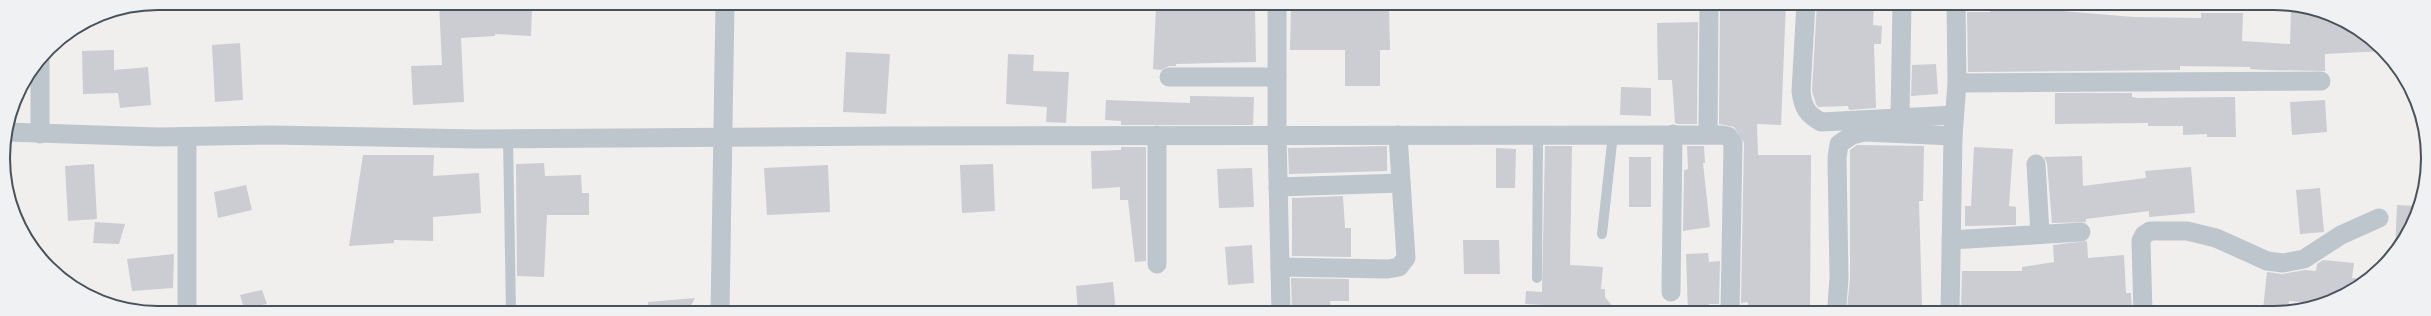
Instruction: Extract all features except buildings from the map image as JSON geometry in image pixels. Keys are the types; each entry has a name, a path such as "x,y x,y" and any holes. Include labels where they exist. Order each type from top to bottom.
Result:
{"street":[{"path":"720,306 725,10"},
{"path":"1276,10 1281,306"},
{"path":"1708,134 1709,10"},
{"path":"1806,10 1801,92 1805,110 1821,122 1954,115"},
{"path":"1900,117 1902,10"},
{"path":"1950,306 1953,136 1957,83 1956,10"},
{"path":"40,69 40,134"},
{"path":"1169,77 1277,77"},
{"path":"1957,83 2321,81"},
{"path":"12,132 187,137 272,135 508,139 1538,134 1708,134 1728,136 1732,143 1730,306"},
{"path":"1838,305 1837,158 1839,144 1852,135 1864,132 1953,136"},
{"path":"1671,292 1673,134"},
{"path":"1157,135 1157,264"},
{"path":"1280,267 1388,269 1400,267 1406,258 1398,135"},
{"path":"187,137 187,306"},
{"path":"2036,164 2040,234"},
{"path":"1278,187 1401,183"},
{"path":"2143,306 2141,241 2144,235 2150,231 2194,232 2216,238 2260,258 2283,263 2304,259 2341,235 2379,218"},
{"path":"1951,240 2081,232"}],"lane":[{"path":"1537,278 1538,134"},
{"path":"1602,234 1613,134"},
{"path":"508,139 510,306"}]}
